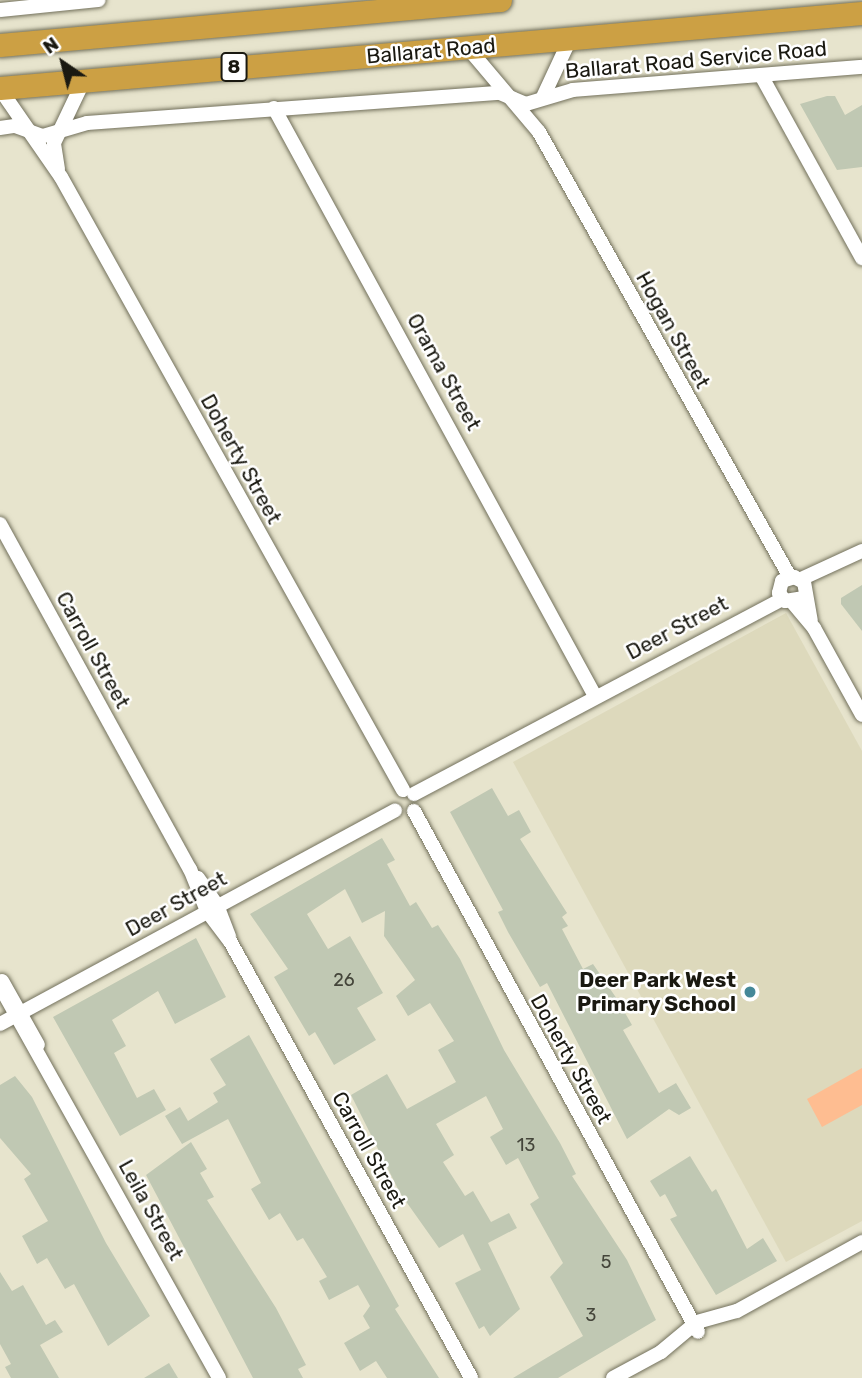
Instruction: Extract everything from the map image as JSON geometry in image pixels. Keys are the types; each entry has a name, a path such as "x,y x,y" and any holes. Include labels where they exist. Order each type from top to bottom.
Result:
{"highway":[{"name":"8","path":"0,45 500,0"},
{"name":"Ballarat Road","path":"0,88 862,13"}],"street":[{"path":"0,10 25,4 99,0"},
{"path":"539,132 537,112 570,39"},
{"name":"Hogan Street","path":"468,48 539,132 862,715"},
{"name":"Ballarat Road Service Road","path":"0,128 25,130 40,136 62,128 274,108 500,93 526,104 545,95 862,67"},
{"path":"762,77 862,258"},
{"name":"Doherty Street","path":"61,177 54,149 84,80"},
{"name":"Doherty Street","path":"0,88 25,130 61,177 695,1327"},
{"name":"Orama Street","path":"274,108 599,694"},
{"name":"Carroll Street","path":"0,524 471,1378"},
{"name":"Deer Street","path":"0,1024 862,551"},
{"name":"Leila Street","path":"0,977 219,1378"},
{"name":"Leila Street","path":"0,986 18,1014"},
{"path":"613,1378 661,1352 695,1327 737,1311 862,1242"}],"shaded area":[{"name":"Deer Park West Primary School","path":"786,613 862,751 862,1221 786,1262 513,762"},
{"path":"862,1068 862,1105 822,1127 807,1099"}],"building":[{"path":"835,96 845,115 862,105 862,167 837,170 800,104"},
{"path":"862,585 862,631 841,604 841,598"},
{"path":"492,788 508,816 519,810 531,832 520,839 567,913 562,917 568,926 562,929 583,969 593,964 617,999 632,1025 623,1030 659,1093 676,1083 691,1108 679,1115 669,1109 627,1139 547,983 540,987 508,932 498,912 503,910 450,812"},
{"path":"382,838 395,860 387,864 410,906 416,902 432,928 438,925 460,959 504,1050 576,1174 572,1176 627,1260 656,1320 558,1378 513,1378 583,1336 550,1277 563,1263 530,1204 539,1198 518,1158 506,1165 490,1137 503,1129 486,1096 436,1124 454,1155 443,1162 465,1196 473,1191 491,1222 509,1213 517,1228 488,1243 520,1309 490,1336 484,1326 479,1329 455,1283 481,1270 463,1234 439,1248 400,1193 351,1095 387,1074 407,1109 456,1082 438,1050 454,1041 430,1003 408,1016 396,996 415,980 384,936 385,911 362,923 345,889 307,914 328,949 350,936 383,993 357,1008 376,1040 334,1065 315,1032 309,1036 274,977 288,969 250,914"},
{"path":"196,938 226,997 175,1024 158,991 112,1020 126,1046 114,1053 137,1098 154,1089 166,1110 120,1136 53,1017"},
{"path":"249,1035 399,1306 395,1309 439,1378 387,1378 376,1361 360,1371 344,1343 370,1328 363,1316 370,1306 358,1285 329,1300 319,1281 327,1277 303,1238 297,1241 280,1213 269,1220 251,1189 261,1183 228,1119 182,1144 165,1116 180,1107 188,1121 218,1102 213,1093 226,1085 210,1059"},
{"path":"15,1076 32,1097 106,1243 150,1316 108,1346 74,1284 65,1289 47,1258 37,1264 22,1236 48,1221 24,1179 31,1174 0,1138 0,1085"},
{"path":"191,1142 207,1169 200,1173 214,1197 207,1200 276,1308 306,1365 298,1369 303,1378 253,1378 146,1175"},
{"path":"690,1156 712,1192 716,1189 747,1249 763,1238 777,1261 716,1295 670,1219 677,1216 665,1194 660,1197 650,1181"},
{"path":"0,1272 12,1291 23,1285 46,1325 55,1320 63,1332 40,1345 59,1378 11,1378 5,1367 11,1364 0,1344"},
{"path":"169,1363 178,1378 144,1378"}],"place":[{"name":"Deer Park West Primary School","path":"750,992"}]}
